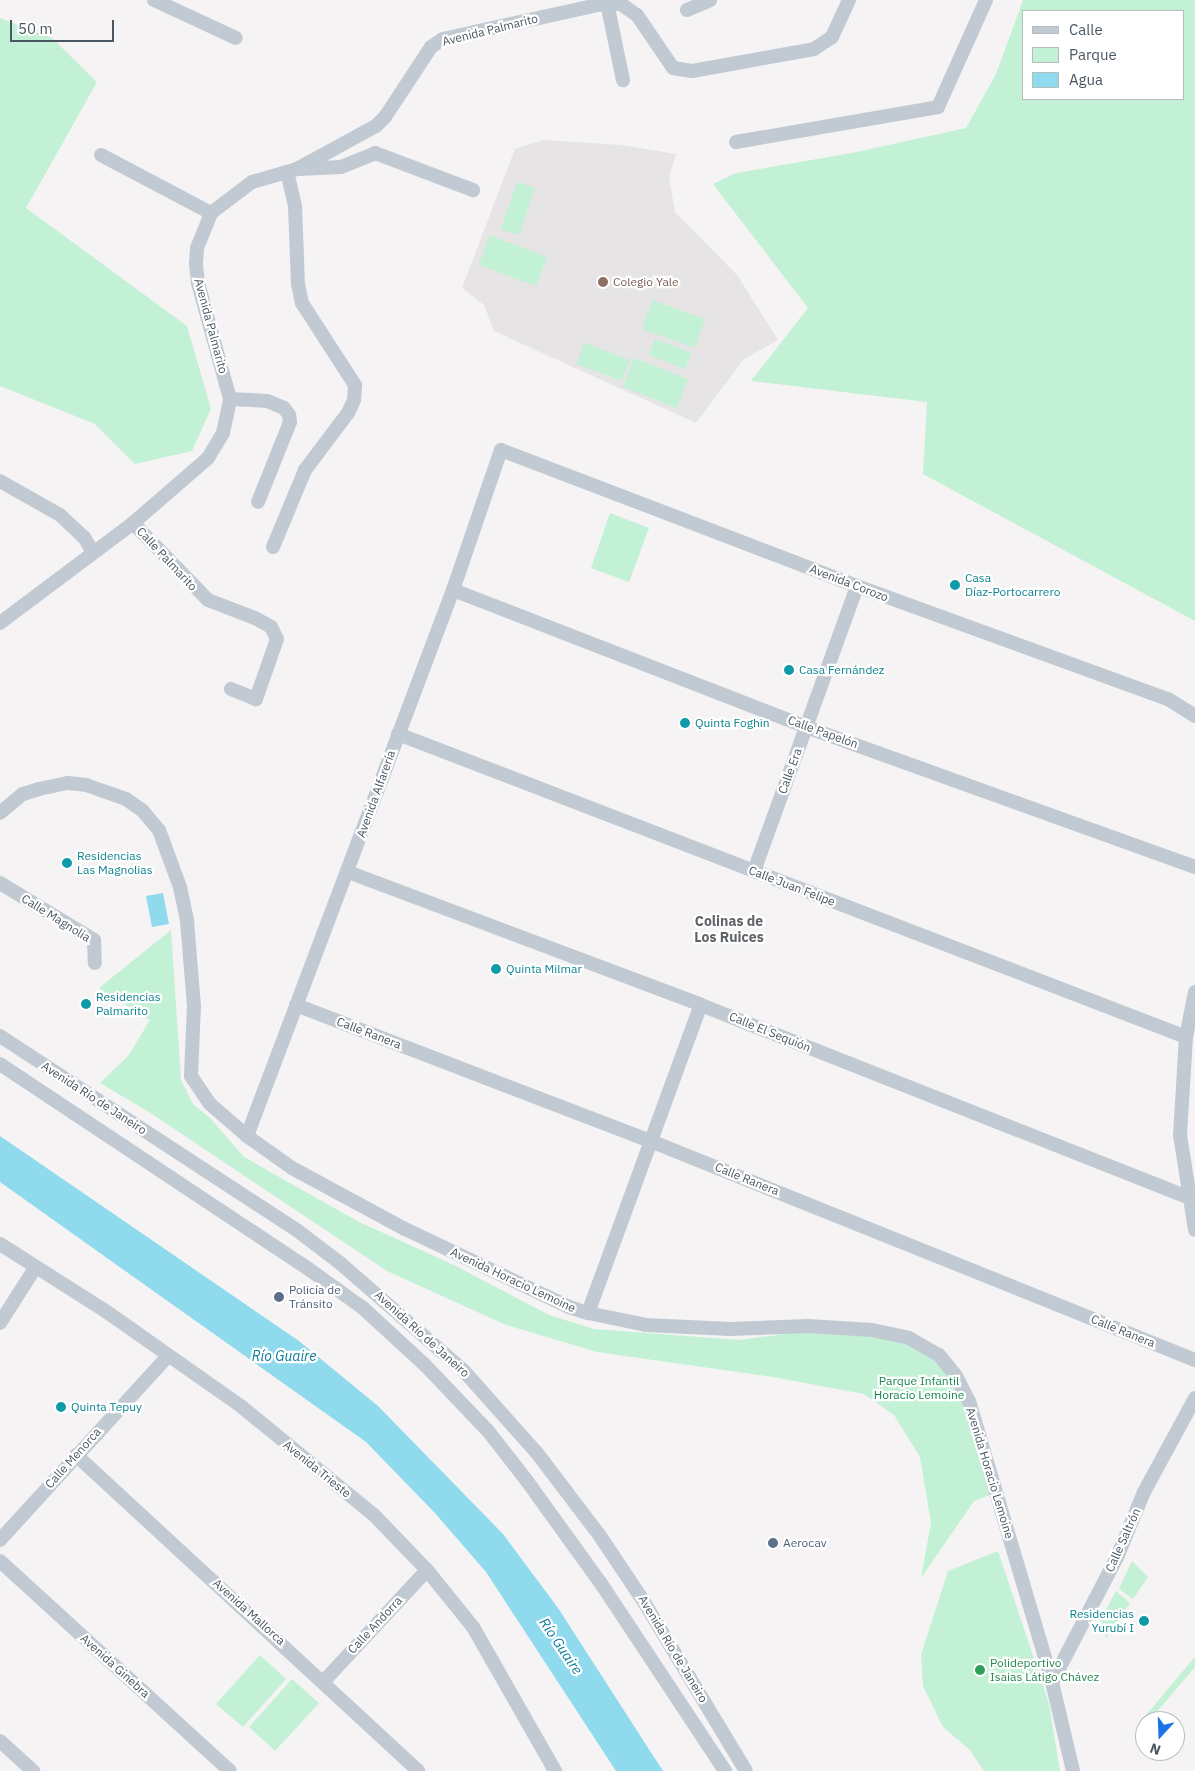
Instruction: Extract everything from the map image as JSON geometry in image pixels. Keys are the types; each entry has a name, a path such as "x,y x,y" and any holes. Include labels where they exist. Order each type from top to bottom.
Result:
{"street":[{"path":"154,0 236,38"},
{"path":"687,10 710,0"},
{"path":"623,80 607,3 621,4 637,15 664,60 681,72 814,49 832,37 848,0"},
{"path":"736,142 938,107 986,0"},
{"name":"Avenida Palmarito","path":"0,623 92,551 133,523 208,458 223,433 230,399 198,282 197,248 211,213 234,192 252,182 292,170 376,126 385,117 421,58 443,39 607,3"},
{"path":"273,547 305,470 348,413 354,400 355,385 302,303 298,276 292,170 341,167 375,153 473,190"},
{"path":"101,155 211,213"},
{"path":"230,399 267,401 284,408 289,415 290,422 258,502"},
{"name":"Avenida Corozo","path":"501,450 857,586 1168,699 1195,716"},
{"name":"Avenida Alfarería","path":"247,1136 453,590 501,450"},
{"path":"0,481 60,515 84,537 92,551"},
{"name":"Calle Palmarito","path":"133,523 208,600 255,618 270,627 276,639 256,699 231,689"},
{"name":"Calle Era","path":"754,871 857,586"},
{"name":"Calle Papelón","path":"453,590 806,726 1195,868"},
{"name":"Calle Juan Felipe","path":"398,734 1186,1037"},
{"name":"Avenida Horacio Lemoine","path":"0,813 23,794 39,788 68,783 86,785 126,799 142,810 159,830 180,887 187,921 194,1006 192,1076 210,1104 247,1136 292,1168 405,1229 539,1294 588,1313 646,1325 730,1329 808,1326 872,1330 908,1338 939,1355 956,1376 969,1400 1052,1682 1073,1771"},
{"name":"Calle El Sequión","path":"348,872 701,1005 1190,1198"},
{"name":"Calle Magnolia","path":"0,883 94,940 95,962"},
{"path":"1195,992 1186,1037 1180,1135 1195,1230"},
{"path":"588,1313 653,1142 701,1005"},
{"name":"Calle Ranera","path":"296,1006 653,1142 1195,1360"},
{"name":"Avenida Río de Janeiro","path":"0,1036 298,1231 347,1269 464,1370 537,1453 600,1536 644,1602 746,1771"},
{"name":"Avenida Río de Janeiro","path":"0,1064 328,1282 363,1308 425,1365 488,1431 527,1481 602,1585 725,1771"},
{"name":"Avenida Trieste","path":"0,1244 107,1312 242,1407 374,1515 427,1570 473,1627 555,1771"},
{"path":"0,1323 35,1268"},
{"name":"Calle Menorca","path":"0,1540 168,1356"},
{"name":"Calle Saltrón","path":"1052,1682 1118,1555 1144,1492 1195,1398"},
{"name":"Avenida Mallorca","path":"76,1455 420,1771"},
{"name":"Avenida Ginebra","path":"0,1561 230,1771"},
{"name":"Calle Andorra","path":"324,1681 427,1570"},
{"path":"0,1741 33,1771"}],"shaded area":[{"name":"Colegio Yale","path":"543,140 621,145 676,154 669,177 675,212 737,275 778,340 744,359 696,423 494,331 484,305 462,288 515,149"}],"green space":[{"path":"1023,0 1195,0 1195,621 923,474 927,402 751,381 808,308 713,184 736,173 852,153 966,128 996,74"},
{"path":"0,18 52,38 97,82 26,208 187,326 211,409 192,451 135,464 95,424 0,386"},
{"path":"517,182 535,188 519,235 501,229"},
{"path":"489,235 547,257 536,286 479,265"},
{"path":"652,300 705,319 695,348 642,329"},
{"path":"655,339 692,353 685,369 649,355"},
{"path":"584,343 630,360 622,381 576,364"},
{"path":"634,358 688,379 677,408 623,387"},
{"path":"610,513 649,528 629,582 591,568"},
{"name":"Parque Infantil Horacio Lemoine","path":"171,930 181,1080 193,1104 210,1118 244,1157 359,1222 456,1266 549,1315 594,1329 739,1340 835,1327 916,1342 956,1376 995,1493 974,1501 921,1578 931,1523 920,1457 894,1415 864,1394 773,1377 597,1352 506,1325 387,1271 149,1112 100,1083 129,1055 150,1020 99,988"},
{"name":"Polideportivo Isaias Látigo Chávez","path":"998,1551 1049,1704 1060,1771 984,1771 969,1749 943,1727 923,1686 921,1655 948,1571"},
{"path":"1132,1561 1148,1577 1133,1599 1119,1589"},
{"path":"1116,1591 1130,1603 1106,1638 1100,1621"},
{"path":"260,1655 286,1679 243,1727 216,1704"},
{"path":"1195,1657 1195,1667 1158,1711 1149,1711"},
{"path":"292,1679 319,1703 275,1751 249,1727"}],"water":[{"path":"163,893 169,924 152,927 146,896"},
{"name":"Río Guaire","path":"0,1136 299,1341 378,1406 503,1534 558,1608 663,1771 616,1771 486,1572 434,1512 366,1442 0,1182"}],"place":[{"name":"Colegio Yale","path":"603,282"},
{"name":"Casa Díaz-Portocarrero","path":"955,585"},
{"name":"Casa Fernández","path":"789,670"},
{"name":"Quinta Foghin","path":"685,723"},
{"name":"Residencias Las Magnolias","path":"67,863"},
{"name":"Quinta Milmar","path":"496,969"},
{"name":"Residencias Palmarito","path":"86,1004"},
{"name":"Policía de Tránsito","path":"279,1297"},
{"name":"Quinta Tepuy","path":"61,1407"},
{"name":"Aerocav","path":"773,1543"},
{"name":"Residencias Yurubí I","path":"1144,1621"},
{"name":"Polideportivo Isaias Látigo Chávez","path":"980,1670"}],"district":[{"name":"Colinas de Los Ruices","path":"729,930"}]}
